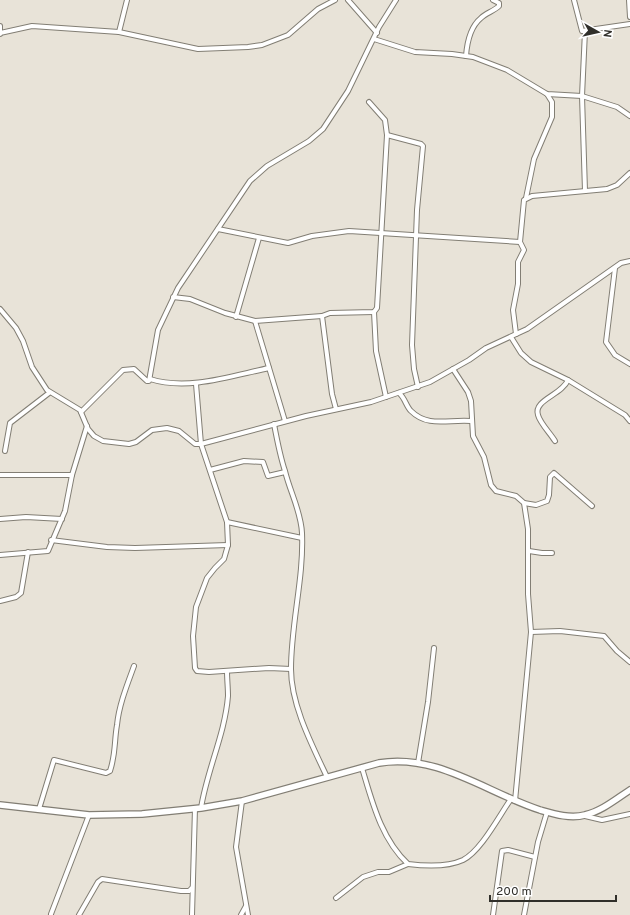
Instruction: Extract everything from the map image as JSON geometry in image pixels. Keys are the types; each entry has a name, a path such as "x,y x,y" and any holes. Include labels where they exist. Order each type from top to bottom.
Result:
{"street":[{"path":"119,32 127,0"},
{"path":"0,26 0,34 32,26 119,32 198,49 262,45 293,32 318,9 335,0"},
{"path":"348,0 377,33"},
{"path":"150,379 157,336 172,297 253,178 268,166 309,142 323,129 348,91 377,33 396,0"},
{"path":"466,56 469,37 474,26 480,18 499,6 499,3 493,0"},
{"path":"574,0 580,28 585,31 630,24"},
{"path":"629,0 630,17"},
{"path":"585,31 582,96 586,191"},
{"path":"374,39 415,52 466,56 507,70 547,94 552,102 552,113 534,159 526,198 523,203 520,242 524,250 518,262 518,284 513,310 516,334"},
{"path":"547,94 582,96 616,108 630,116"},
{"path":"369,102 385,120 387,135 377,308 374,312 376,351 386,398"},
{"path":"387,135 421,144 423,146 415,234 412,345 414,369 418,387"},
{"path":"526,198 532,196 607,189 617,186 630,173"},
{"path":"218,229 288,243 312,236 350,231 415,234 520,242"},
{"path":"236,317 258,238"},
{"path":"0,309 16,328 23,341 32,367 49,393 81,412 87,426 94,436 100,440 132,443 152,430 167,428 179,432 195,444 201,444 285,421 386,398 418,387 454,369 486,348 511,337 536,323 621,263 630,261"},
{"path":"615,268 606,342 615,356 630,364"},
{"path":"172,297 190,299 236,317 255,321 322,316 330,313 374,312"},
{"path":"322,316 332,394 336,409"},
{"path":"255,321 285,421"},
{"path":"511,337 521,353 531,362 568,380 625,415 630,421"},
{"path":"81,412 91,404 123,370 134,369 147,381 150,379 158,382 196,384 269,368"},
{"path":"454,369 468,392 471,401 473,436 484,458 493,488 501,493 516,496 524,503 536,505 547,501 549,495 550,477 554,474 592,506"},
{"path":"555,441 538,415 537,407 540,403 566,387 568,380"},
{"path":"196,384 201,444 227,522 228,545 224,559 211,572 199,599 193,636 194,661 197,671 227,671 252,668 291,670"},
{"path":"5,451 10,423 49,393"},
{"path":"400,393 411,412 425,421 471,421"},
{"path":"274,424 285,472 300,518 302,538 291,670 297,702 305,729 327,777"},
{"path":"0,555 46,552 62,519 72,475 87,426"},
{"path":"210,470 250,460 263,462 268,476 285,472"},
{"path":"0,475 72,475"},
{"path":"336,898 363,877 378,872 389,872 408,864 434,865 463,860 483,839 513,800 531,632 528,594 528,529 524,503"},
{"path":"0,519 62,519"},
{"path":"227,522 302,538"},
{"path":"51,540 107,547 135,548 228,545"},
{"path":"529,551 534,553 552,553"},
{"path":"0,601 16,597 21,593 28,552"},
{"path":"531,632 560,631 604,636 617,651 630,662"},
{"path":"418,763 428,702 434,648"},
{"path":"39,809 54,760 106,773 110,771 115,756 117,725 122,699 134,666"},
{"path":"202,808 208,774 218,741 226,704 227,671"},
{"path":"0,805 89,814 142,814 202,808 242,801 390,761 418,763 452,773 513,800 547,812 567,816 585,815 597,811 630,790"},
{"path":"362,768 374,807 384,831 400,856 408,864"},
{"path":"242,801 236,847 248,915"},
{"path":"192,915 195,808"},
{"path":"524,915 535,858 547,812"},
{"path":"51,914 89,814"},
{"path":"585,815 602,820 630,814"},
{"path":"493,915 502,851 508,850 535,858"},
{"path":"79,915 101,879 181,891 188,891 192,888"},
{"path":"240,915 246,906"}]}
